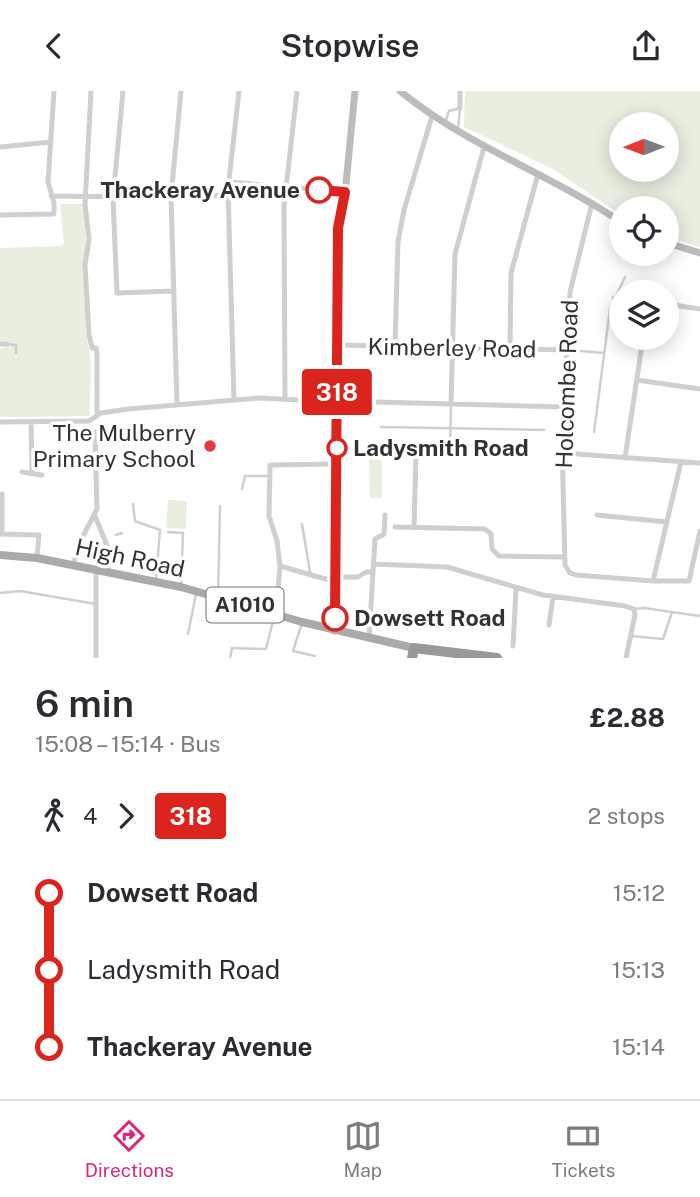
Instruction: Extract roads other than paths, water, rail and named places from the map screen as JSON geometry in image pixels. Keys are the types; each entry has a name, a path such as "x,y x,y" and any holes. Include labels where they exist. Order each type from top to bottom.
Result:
{"highway":[{"name":"High Road","path":"413,653 497,658"}],"main road":[{"name":"High Road","path":"0,555 37,558 181,587 413,653"}],"street":[{"path":"0,215 54,214 48,186 54,91"},
{"path":"91,91 86,197 89,239 85,265 89,295 88,327 92,348 96,348 97,416"},
{"path":"123,91 113,198 117,293 174,291"},
{"path":"177,405 171,196 181,91"},
{"path":"234,400 229,182 239,91"},
{"path":"285,399 284,207 297,91"},
{"path":"334,631 338,228 345,192 355,91"},
{"path":"400,91 432,115 484,147 592,202 609,214"},
{"path":"460,91 460,108"},
{"path":"395,346 398,242 404,210 432,115"},
{"path":"0,147 51,142"},
{"path":"451,404 455,254 484,147"},
{"path":"510,349 511,273 538,174"},
{"path":"229,182 345,192"},
{"path":"51,196 113,198 229,195"},
{"name":"Holcombe Road","path":"592,202 571,288 564,407 565,558 567,569 576,575 653,581"},
{"path":"679,247 700,253"},
{"path":"679,306 700,309"},
{"name":"Kimberley Road","path":"337,345 567,350"},
{"path":"625,458 641,350"},
{"path":"637,380 700,389"},
{"path":"0,422 92,421 97,416 128,409 234,400 564,407"},
{"path":"31,422 32,472"},
{"path":"73,566 80,542 95,516 97,505 95,432"},
{"path":"414,528 415,453"},
{"path":"563,453 700,463"},
{"path":"681,462 653,581 689,580 700,531"},
{"path":"276,615 280,566 277,541 269,516 270,465 337,464"},
{"path":"22,472 42,475"},
{"path":"2,493 1,534 39,535 37,558"},
{"path":"369,639 375,540 384,534 385,515"},
{"path":"597,515 667,522"},
{"path":"95,516 106,538 108,573"},
{"path":"395,527 485,529 491,534 492,549 499,557 565,558"},
{"path":"374,564 449,567 516,589 634,609 626,658"},
{"path":"280,566 336,579 358,577 366,572 373,572"},
{"path":"96,570 96,658"},
{"path":"513,646 516,589"},
{"path":"549,625 553,597"}],"lane":[{"path":"445,123 449,111 460,108 457,131"},
{"path":"594,432 609,316"},
{"path":"3,344 16,345 16,353"},
{"path":"567,350 604,353"},
{"path":"360,402 360,416"},
{"path":"450,448 451,404"},
{"path":"381,427 544,430"},
{"path":"242,489 245,476 270,476"},
{"path":"133,504 135,521 160,530 156,583"},
{"path":"218,597 220,506"},
{"path":"302,524 310,575"},
{"path":"168,532 183,533 181,587"},
{"path":"116,535 122,533"},
{"path":"0,593 20,591 96,604"},
{"path":"188,634 197,591"},
{"path":"634,609 700,616"},
{"path":"631,636 663,639 673,612"},
{"path":"230,658 232,649 266,649 276,615"},
{"path":"302,622 293,651 315,656"}],"place":[{"name":"Thackeray Avenue","path":"319,190"},
{"name":"The Mulberry Primary School","path":"210,446"},
{"name":"Ladysmith Road","path":"337,448"},
{"name":"Dowsett Road","path":"335,618"}]}
